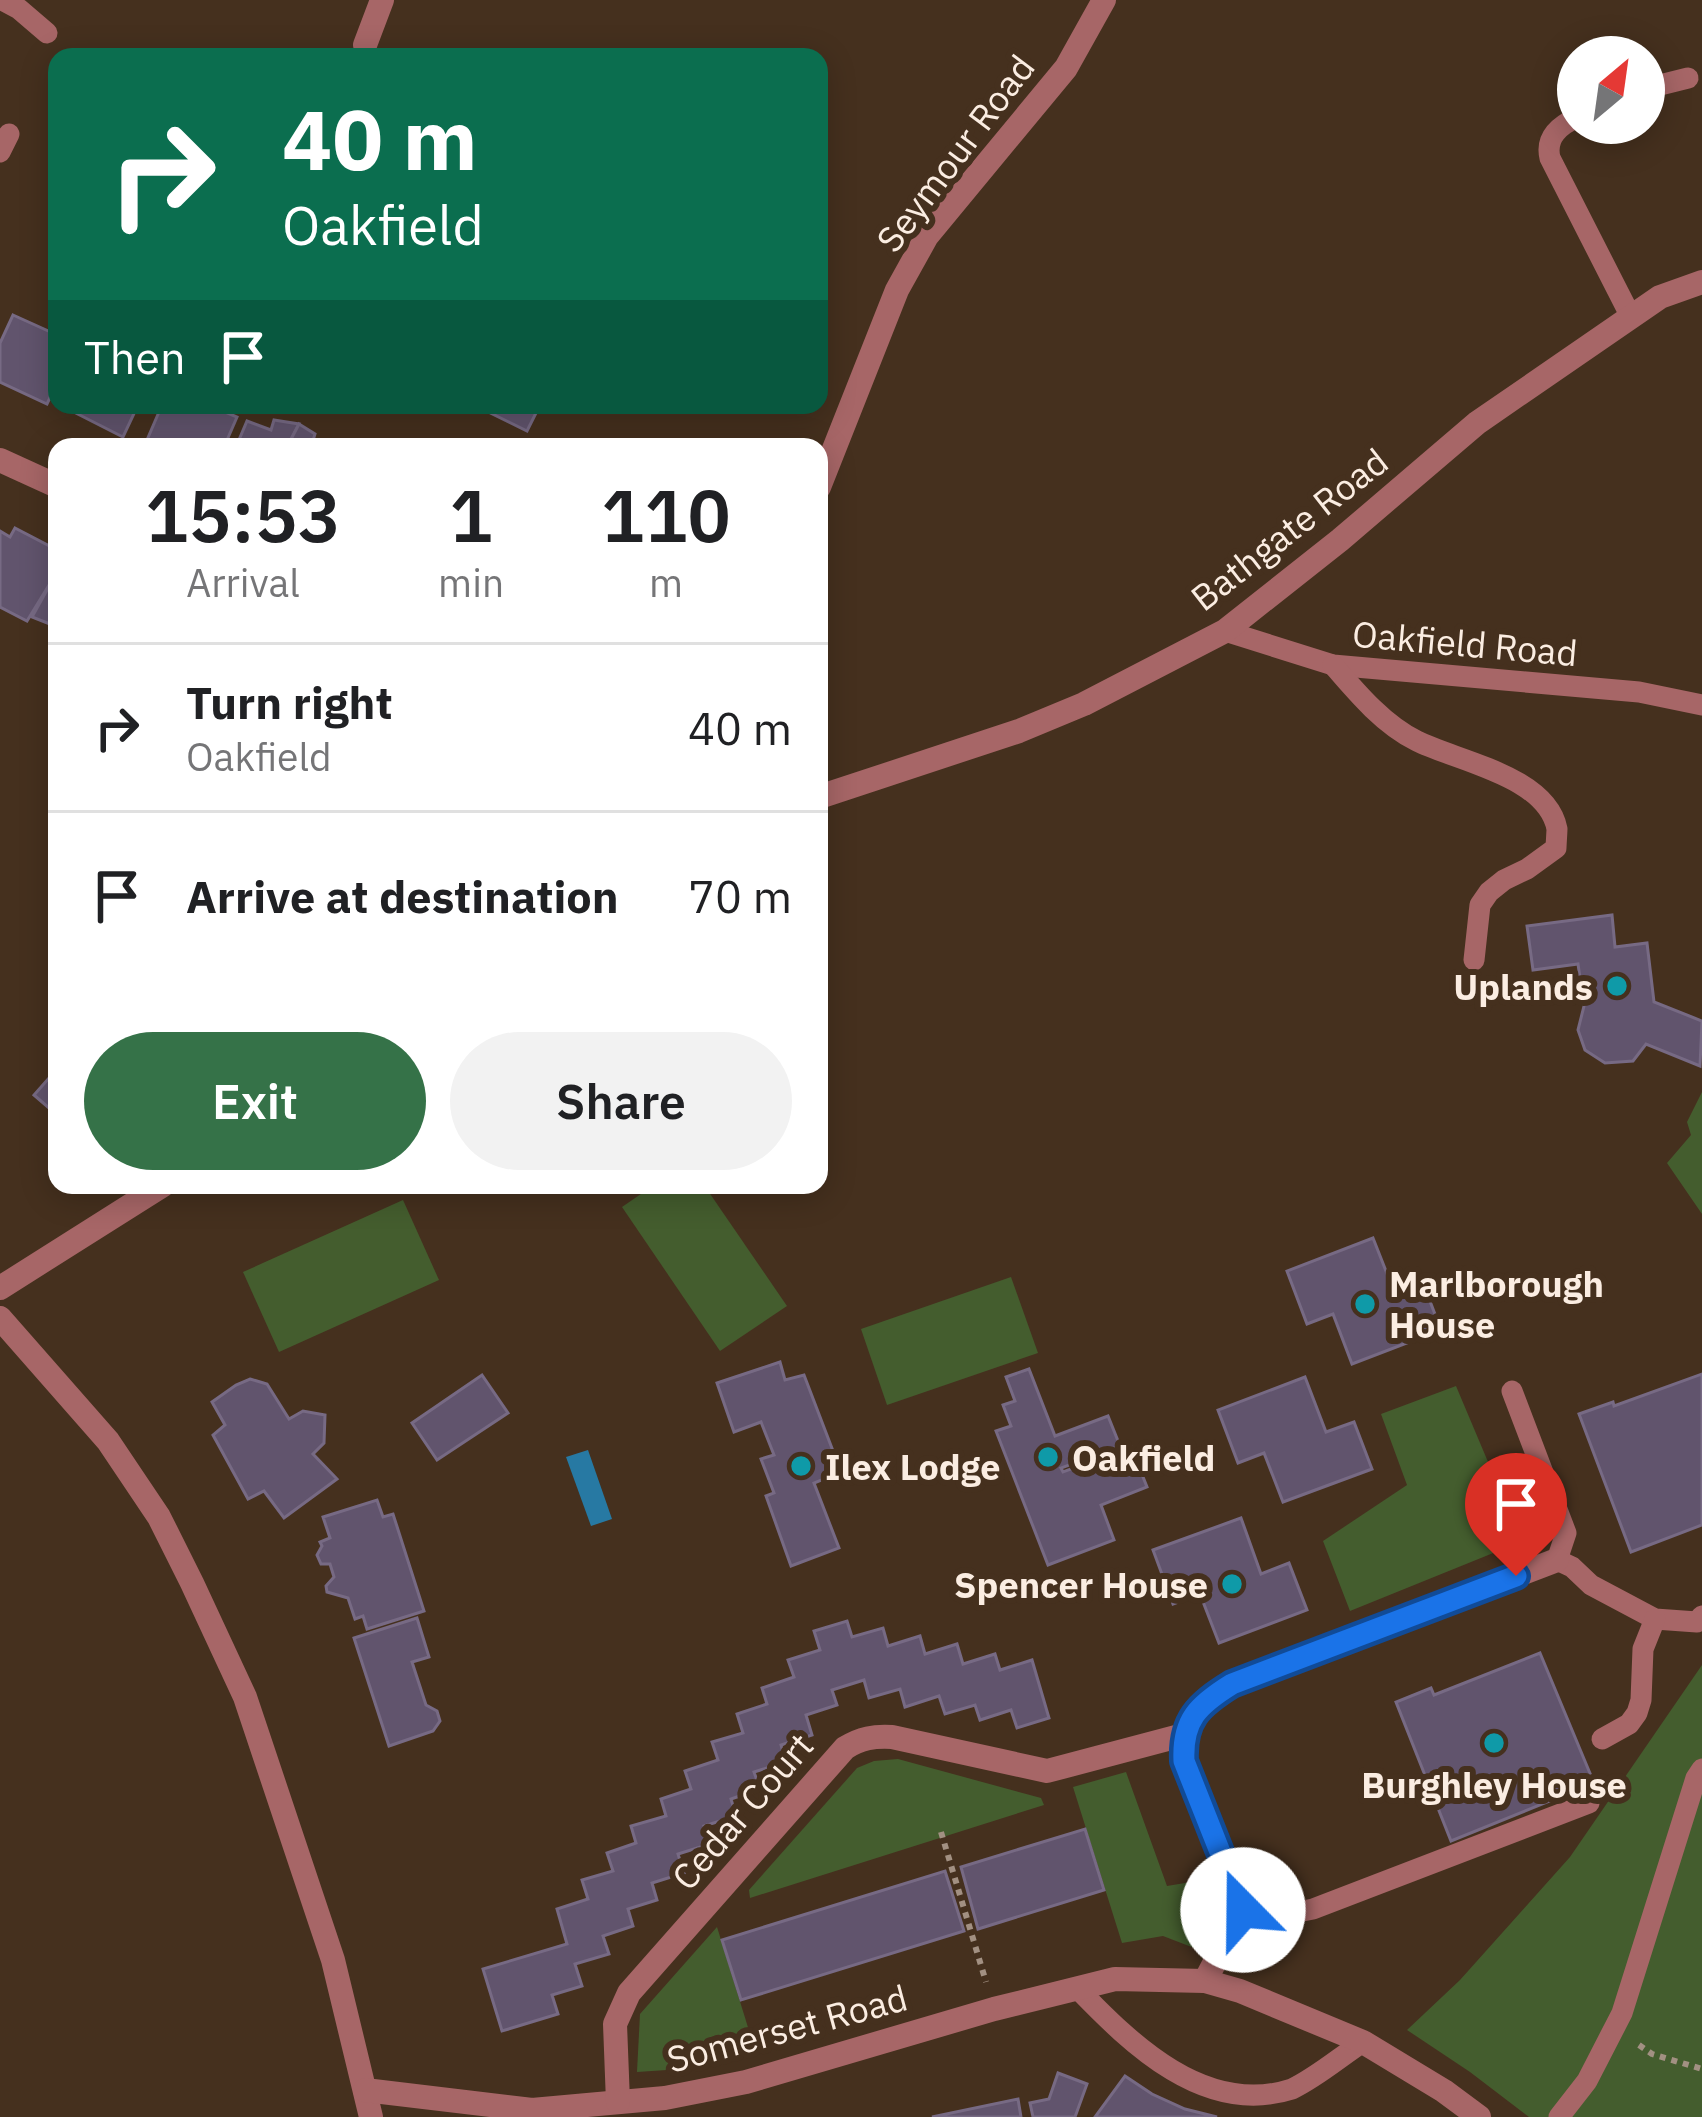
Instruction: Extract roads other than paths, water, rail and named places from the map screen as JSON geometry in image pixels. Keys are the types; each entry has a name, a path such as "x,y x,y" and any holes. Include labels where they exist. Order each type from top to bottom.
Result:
{"street":[{"path":"365,45 382,0"},
{"name":"Seymour Road","path":"828,464 897,290 927,236 1066,68 1104,0"},
{"name":"Bathgate Road","path":"828,794 1084,704 1226,632 1477,423 1660,297 1702,282"},
{"path":"0,460 48,482"},
{"path":"0,1288 149,1194"},
{"path":"0,1318 108,1441 159,1517 192,1582 245,1697 333,1960 371,2117"},
{"path":"1204,1981 1243,1910 1184,1761 1183,1735 1204,1705 1232,1684 1557,1560"},
{"name":"Cedar Court","path":"618,2102 615,2024 629,1993 845,1748 874,1736 892,1737 1047,1771 1183,1735"},
{"name":"Somerset Road","path":"365,2090 532,2110 618,2102 664,2108 994,2009 1114,1979 1204,1981 1240,1990 1363,2042 1478,2117"}],"lane":[{"path":"2,0 47,33"},
{"path":"1665,84 1688,78"},
{"path":"1557,131 1548,148 1550,158 1630,317"},
{"name":"Oakfield Road","path":"1226,632 1333,665 1640,692 1702,705"},
{"path":"1333,665 1394,727 1417,741 1504,774 1549,811 1557,830 1556,848 1504,880 1480,904 1474,960"},
{"path":"1512,1391 1566,1533 1557,1560 1655,1619 1697,1622 1702,1616"},
{"path":"1602,1738 1629,1724 1637,1713 1643,1649 1655,1619"},
{"path":"1559,2117 1587,2081 1622,2013 1702,1769"},
{"path":"1243,1910 1268,1918 1313,1909 1589,1803"},
{"path":"1077,1988 1138,2050 1171,2075 1214,2096 1259,2099 1292,2089 1363,2042"}],"water":[{"path":"588,1450 612,1519 591,1526 566,1457"}],"place":[{"name":"Uplands","path":"1617,986"},
{"name":"Marlborough House","path":"1365,1304"},
{"name":"Oakfield","path":"1048,1457"},
{"name":"Ilex Lodge","path":"801,1466"},
{"name":"Spencer House","path":"1232,1584"},
{"name":"Burghley House","path":"1494,1743"}]}
